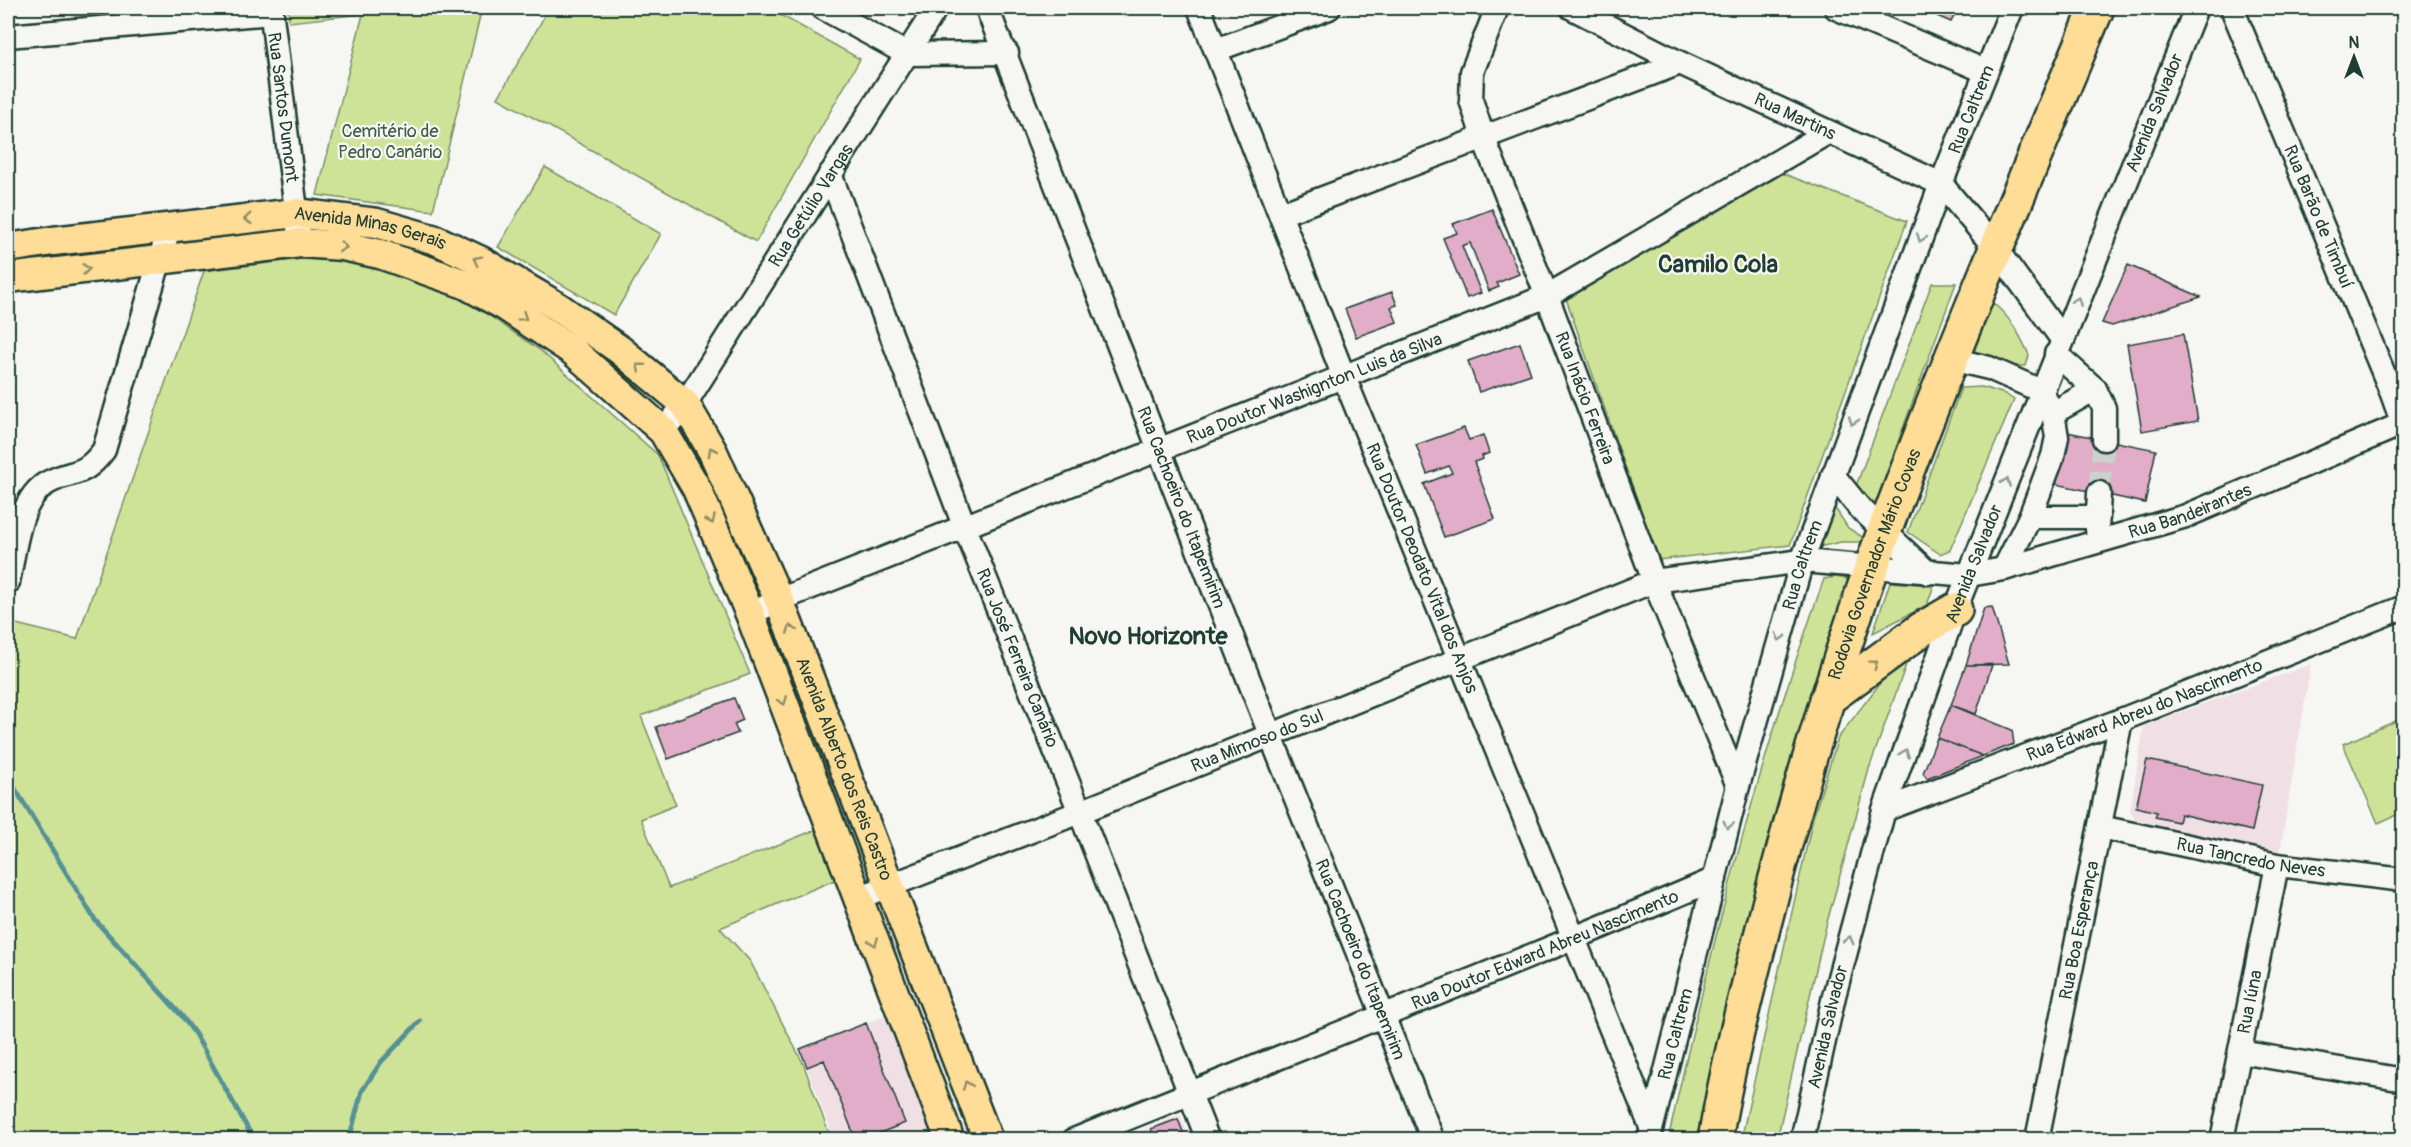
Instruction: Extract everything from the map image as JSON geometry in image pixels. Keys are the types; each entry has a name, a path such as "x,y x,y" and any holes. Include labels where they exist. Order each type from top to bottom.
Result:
{"highway":[{"name":"Rodovia Governador Mário Covas","path":"1715,1140 1726,1071 1770,897 1827,699 1872,566 1951,358 2097,8"},
{"path":"1827,699 1922,629 1955,610"}],"main road":[{"name":"Avenida Minas Gerais","path":"8,248 296,213 377,223 436,240 481,261 558,307 620,350 685,404"},
{"path":"53,241 55,272"},
{"name":"Avenida Minas Gerais","path":"8,278 300,243 343,246 380,254 465,284 505,306 573,351 663,431"},
{"name":"Avenida Alberto dos Reis Castro","path":"685,404 713,452 779,600 988,1140"},
{"name":"Avenida Alberto dos Reis Castro","path":"663,431 697,489 750,614 950,1140"}],"street":[{"path":"823,8 907,54 1007,53"},
{"name":"Rua Getúlio Vargas","path":"663,431 685,404 936,8"},
{"name":"Rua Cachoeiro do Itapemirim","path":"987,8 1007,53 1270,734 1433,1140"},
{"name":"Rua Doutor Deodato Vital dos Anjos","path":"1199,8 1344,377 1460,658 1650,1133"},
{"path":"1216,50 1329,8"},
{"name":"Rua Inácio Ferreira","path":"1497,8 1472,72 1471,100 1483,137 1547,296 1654,581 1738,786"},
{"name":"Rua Martins","path":"1572,8 1680,63 1941,184 1996,249 2059,346 2094,389"},
{"path":"1836,8 1985,71"},
{"name":"Rua Caltrem","path":"1650,1133 1738,786 1802,561 1941,184 2012,8"},
{"name":"Avenida Salvador","path":"1802,1140 1834,996 1884,810 1955,610 2196,8"},
{"name":"Rua Barão de Timbuí","path":"2232,8 2397,388 2403,425"},
{"path":"8,36 272,10"},
{"name":"Rua Santos Dumont","path":"272,10 300,243"},
{"path":"1281,214 1680,63"},
{"name":"Rua Doutor Washignton Luis da Silva","path":"750,614 779,600 1547,296 1827,133"},
{"name":"Rua José Ferreira Canário","path":"830,174 965,528 1080,812 1208,1140"},
{"path":"8,582 24,510 31,498 39,488 50,481 81,472 97,460 104,450 168,228"},
{"path":"1951,358 1989,368 2041,391 2053,413 2057,437 2055,447 2030,517 2004,569"},
{"path":"2053,413 2094,389 2104,408 2104,439"},
{"name":"Rua Bandeirantes","path":"1802,561 1969,575 2004,569 2186,516 2403,425"},
{"path":"1833,475 1858,506 1928,573"},
{"path":"2096,541 2099,493"},
{"path":"2030,517 2098,517"},
{"name":"Rua Mimoso do Sul","path":"858,898 1080,812 1654,581 1802,561"},
{"name":"Rua Edward Abreu do Nascimento","path":"1884,810 2121,720 2403,607"},
{"name":"Rua Boa Esperança","path":"2037,1140 2121,720"},
{"name":"Rua Tancredo Neves","path":"2100,827 2277,865 2403,880"},
{"name":"Rua Iúna","path":"2222,1140 2277,865"},
{"name":"Rua Doutor Edward Abreu Nascimento","path":"1074,1140 1384,1017 1715,879"},
{"path":"2240,1052 2403,1080"}],"shaded area":[{"path":"2311,664 2280,852 2135,820 2130,810 2144,726"},
{"path":"889,1014 938,1139 834,1139 800,1049"},
{"path":"1180,1115 1190,1139 1117,1140"}],"green space":[{"name":"Cemitério de Pedro Canário","path":"288,8 482,8 433,211 317,195 363,14 289,22"},
{"path":"549,8 768,8 860,59 756,242 498,98"},
{"path":"545,167 661,234 614,315 498,247"},
{"path":"1779,172 1907,221 1790,545 1658,560 1564,293"},
{"path":"343,254 403,270 469,302 541,351 658,455 750,674 641,716 676,805 641,819 669,888 815,830 837,879 720,928 750,961 803,1063 831,1139 8,1139 8,622 77,639 204,271"},
{"path":"1932,283 1956,283 1875,505 1869,505 1856,486"},
{"path":"1994,304 2010,321 2022,341 2029,355 2026,366 2015,366 1975,353 1974,345 1989,306"},
{"path":"1982,387 2005,394 2014,400 1950,550 1940,554 1908,532 1961,388"},
{"path":"1833,505 1848,528 1864,538 1862,542 1841,542 1819,547"},
{"path":"1836,577 1847,579 1851,585 1708,1095 1699,1139 1668,1140 1718,927 1757,787 1824,579"},
{"path":"1890,582 1929,585 1933,588 1927,605 1873,633"},
{"path":"1908,659 1869,769 1826,926 1777,1139 1741,1140 1813,818 1838,738 1884,678"},
{"path":"2403,718 2403,812 2378,823 2343,744"}],"building":[{"path":"1918,8 1958,8 1951,22"},
{"path":"1492,209 1519,274 1497,283 1499,287 1489,291 1470,243 1462,246 1481,293 1467,298 1443,238 1457,233 1453,224"},
{"path":"2128,265 2201,297 2112,326 2102,323"},
{"path":"1392,292 1397,305 1391,307 1397,322 1356,337 1345,309"},
{"path":"2183,334 2198,421 2142,431 2127,344"},
{"path":"1520,343 1531,374 1479,392 1468,361"},
{"path":"1464,428 1469,440 1483,435 1489,453 1482,456 1483,459 1474,462 1495,519 1444,537 1424,484 1452,473 1449,466 1427,474 1416,445"},
{"path":"2067,432 2156,450 2145,503 2056,484"},
{"path":"1992,607 2009,664 1966,665 1984,608"},
{"path":"1966,665 1992,665 1976,714 1951,705"},
{"path":"734,698 743,720 734,724 738,733 668,759 656,727"},
{"path":"1951,705 2012,730 2014,744 1983,756 1937,738"},
{"path":"1937,738 1983,756 1927,778 1923,773"},
{"path":"2147,760 2262,785 2252,831 2180,814 2178,822 2155,817 2157,812 2136,807"},
{"path":"866,1023 905,1123 867,1138 867,1140 856,1140 824,1060 807,1067 800,1049"},
{"path":"1178,1119 1186,1140 1155,1140 1151,1129"}],"waterway":[{"path":"8,777 95,920 182,1016 195,1034 254,1140"},
{"path":"349,1140 362,1091 381,1062 420,1021"}],"tunnel":[{"path":"2099,493 2104,439"}],"district":[{"name":"Camilo Cola","path":"1718,264"},
{"name":"Novo Horizonte","path":"1148,636"}]}
